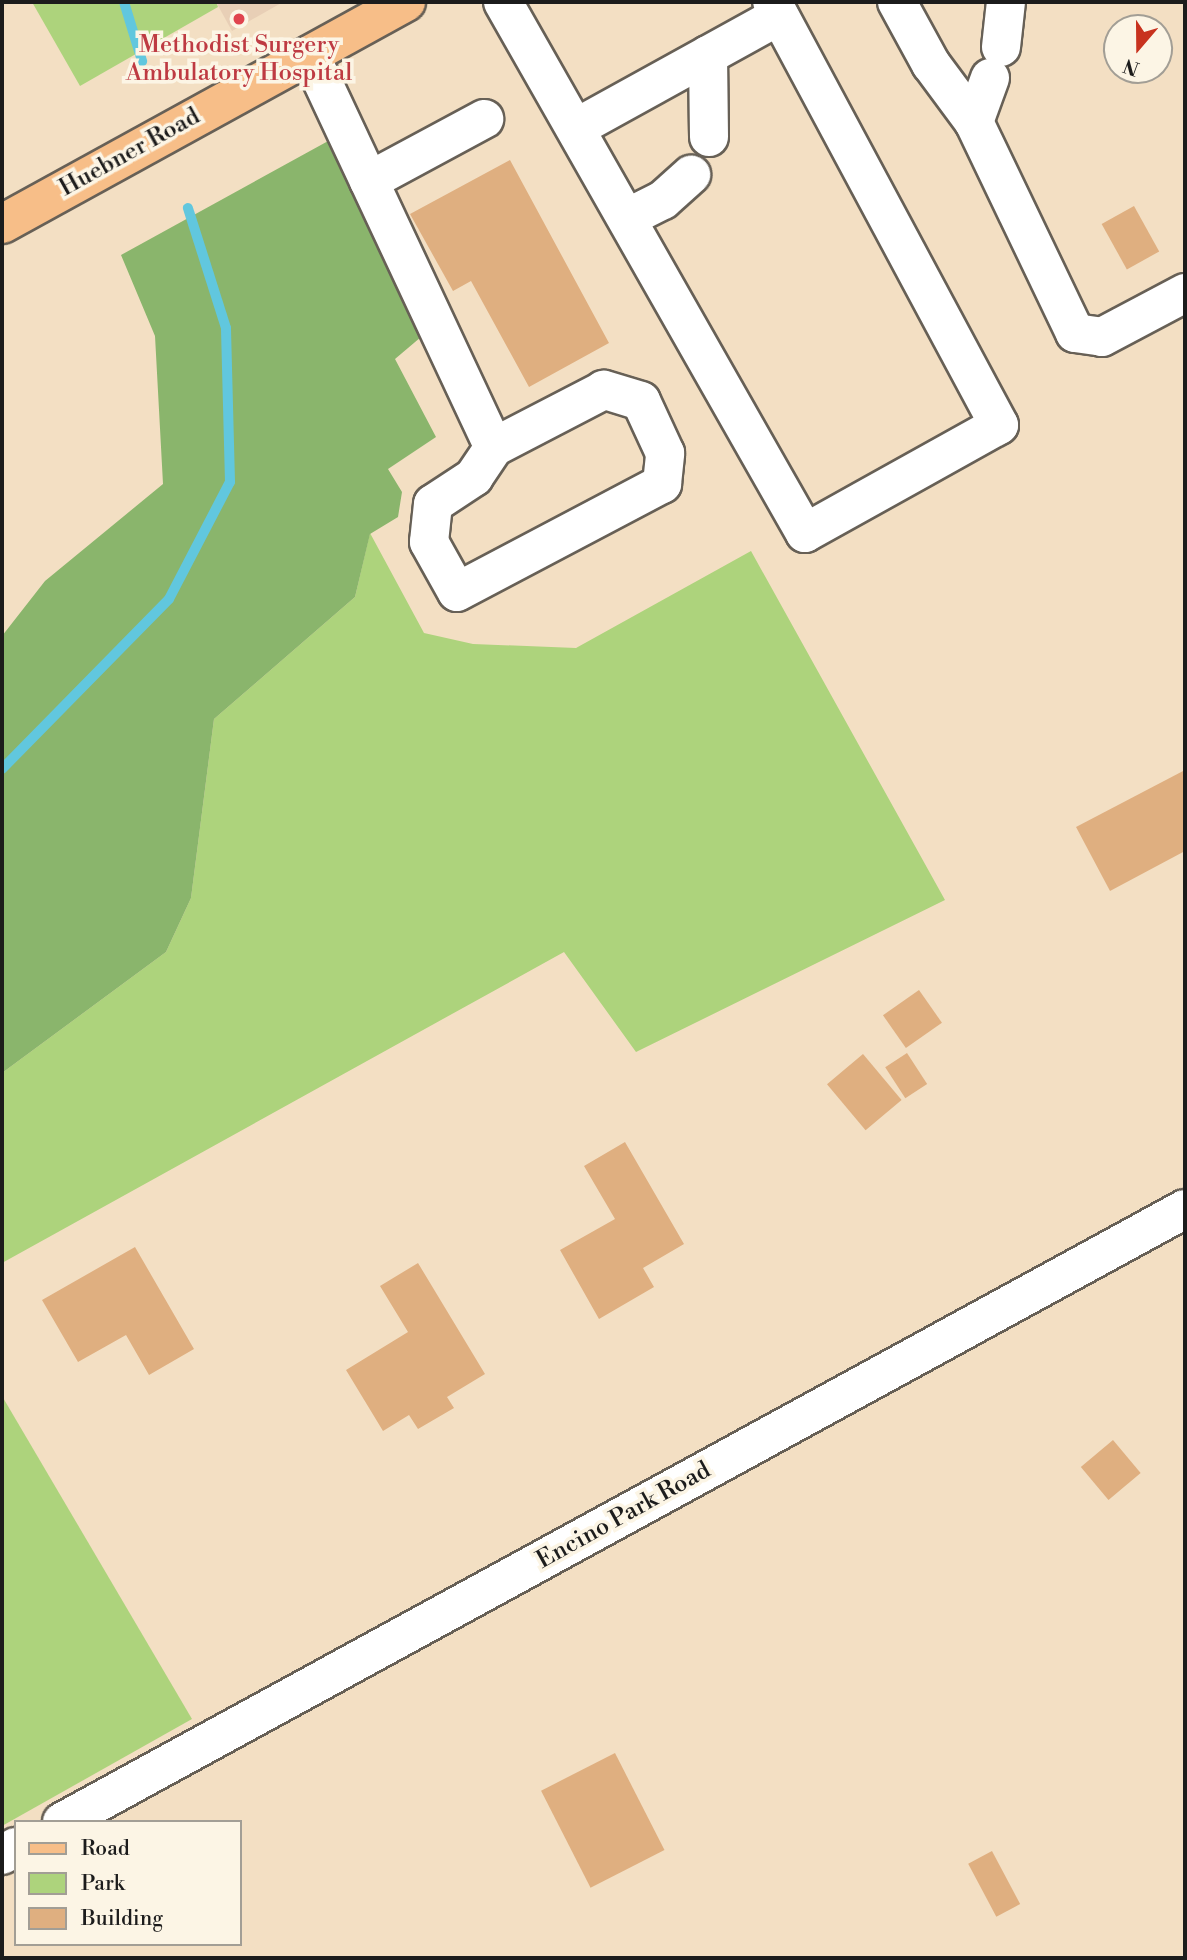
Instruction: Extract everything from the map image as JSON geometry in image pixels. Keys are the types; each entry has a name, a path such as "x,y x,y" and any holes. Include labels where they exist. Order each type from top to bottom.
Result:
{"main road":[{"name":"Huebner Road","path":"2,224 406,2"}],"street":[{"path":"503,2 805,533 999,425 776,9 708,55 576,128"},
{"path":"897,2 931,64 974,122 1075,332 1102,337 1185,293"},
{"path":"974,122 995,63 1006,2"},
{"path":"310,55 494,447"},
{"path":"708,55 709,136"},
{"path":"369,181 484,119"},
{"path":"627,218 663,200 691,175"},
{"path":"604,390 641,401 665,453 662,484 457,593 429,542 433,504 474,477 494,447 604,390"},
{"name":"Encino Park Road","path":"66,1820 1185,1209"}],"shaded area":[{"name":"Methodist Surgery Ambulatory Hospital","path":"216,2 283,2 232,31"}],"green space":[{"path":"32,2 216,2 218,7 80,86"},
{"path":"330,140 421,337 395,359 436,437 388,469 402,492 398,517 370,534 355,597 214,719 191,898 166,952 2,1073 2,636 45,581 163,484 155,336 121,255"},
{"path":"370,533 424,633 473,644 576,648 751,551 945,900 636,1052 564,952 2,1263 2,1073 166,952 191,898 214,719 355,597"},
{"path":"2,1396 192,1719 2,1826"}],"building":[{"path":"510,160 609,343 529,387 471,281 453,291 410,214"},
{"path":"1134,206 1159,251 1127,269 1102,224"},
{"path":"1185,770 1185,851 1110,891 1076,827"},
{"path":"919,990 942,1023 906,1048 883,1015"},
{"path":"907,1053 927,1084 905,1098 885,1067"},
{"path":"863,1054 902,1100 866,1130 827,1084"},
{"path":"625,1142 684,1244 643,1268 654,1287 599,1319 560,1250 615,1219 584,1166"},
{"path":"135,1247 194,1349 149,1375 126,1335 78,1362 42,1300"},
{"path":"418,1263 485,1374 447,1397 454,1408 418,1429 409,1415 383,1431 346,1370 408,1332 380,1286"},
{"path":"1113,1440 1141,1473 1108,1500 1081,1467"},
{"path":"615,1753 664,1850 591,1888 541,1791"},
{"path":"992,1851 1020,1904 996,1917 968,1864"}],"waterway":[{"path":"124,2 142,61"},
{"path":"2,769 169,599 230,482 226,328 188,208"}],"place":[{"name":"Methodist Surgery Ambulatory Hospital","path":"239,19"}]}
